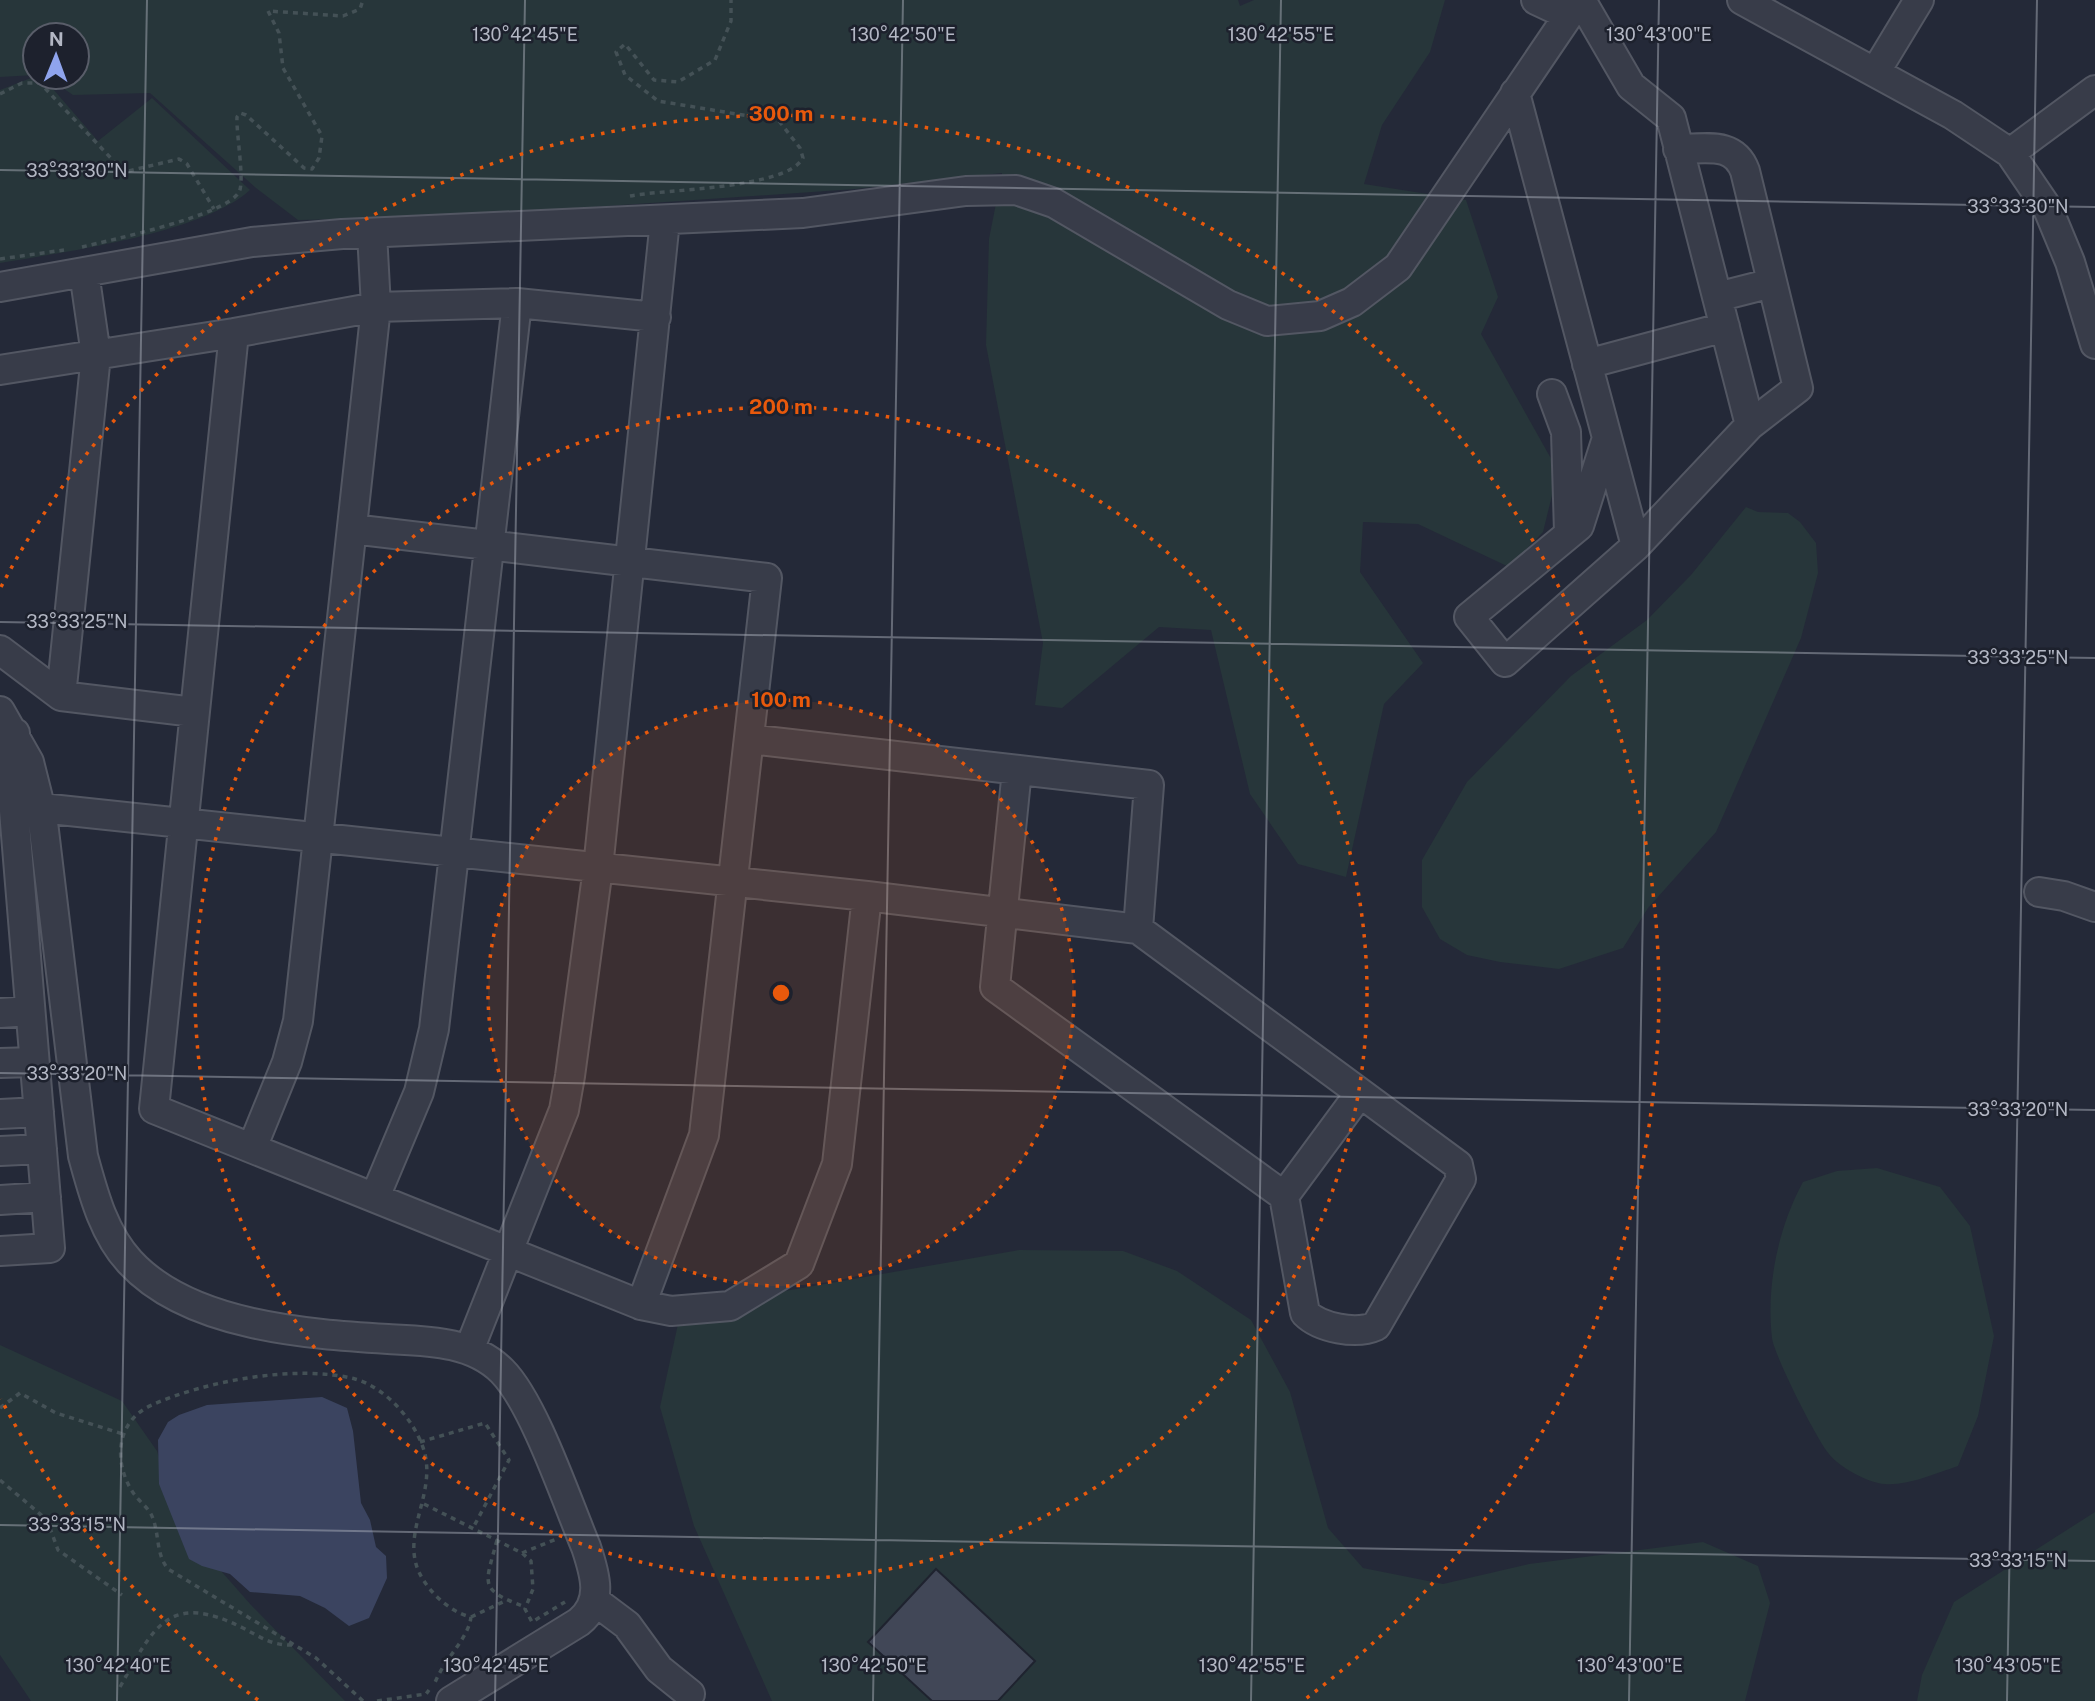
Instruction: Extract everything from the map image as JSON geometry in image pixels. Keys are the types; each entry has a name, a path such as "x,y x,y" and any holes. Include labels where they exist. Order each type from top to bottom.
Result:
{"street":[{"path":"1536,0 1576,5 1631,86 1671,118 1750,425"},
{"path":"1742,0 1953,115 2010,153 2048,209 2070,262 2095,344"},
{"path":"1875,71 1920,0"},
{"path":"0,287 81,260 252,242 372,233 803,213 966,191 1016,190 1054,203 1227,305 1267,321 1320,316 1352,302 1398,267 1576,5"},
{"path":"2010,153 2095,90"},
{"path":"1515,93 1636,546"},
{"path":"1607,438 1579,526 1469,617 1505,662 1636,546 1750,425 1798,388 1740,157 1728,150 1678,149"},
{"path":"469,1350 564,1110 598,867 665,220"},
{"path":"252,1148 287,1062 298,1021 376,307 372,233"},
{"path":"61,696 96,355 81,260"},
{"path":"1717,297 1772,283"},
{"path":"0,370 234,333 376,307 517,303 656,317"},
{"path":"375,1196 427,1068 517,303"},
{"path":"1587,364 1725,327"},
{"path":"234,333 154,1109 641,1305 671,1311 730,1306 799,1264 837,1164 867,896"},
{"path":"1552,394 1566,432 1569,534"},
{"path":"352,529 767,578 704,1135 641,1305"},
{"path":"0,650 61,696 194,712"},
{"path":"6,738 83,1156 97,1208 130,1262 171,1293 242,1322 303,1334 438,1342 469,1350 502,1371 526,1405 594,1570 595,1601 590,1612 579,1622 451,1701"},
{"path":"748,738 1149,785 1138,929"},
{"path":"18,807 732,881 867,896 1002,912 1138,929 1458,1165 1461,1179 1376,1326 1366,1331 1315,1323 1305,1312 1284,1195 995,987 1002,912 1017,769"},
{"path":"0,1251 50,1248 30,1012 13,961 9,859 18,807"},
{"path":"2039,892 2064,896 2095,907"},
{"path":"0,1013 30,1012"},
{"path":"0,1063 34,1062"},
{"path":"1284,1195 1360,1093"},
{"path":"0,1114 39,1112"},
{"path":"0,1151 42,1149"},
{"path":"0,1200 46,1197"},
{"path":"595,1601 627,1625 659,1669 690,1694"}],"path":[{"path":"81,260 230,202 240,191 242,179 236,143 237,117 240,113 246,115 304,168 312,169 319,158 322,136 283,68 279,33 268,11 343,16 360,9 363,0"},
{"path":"623,197 749,183 778,175 799,164 803,158 800,148 779,121 658,101 625,75 616,52 625,44 654,80 678,82 716,60 731,21 731,0"},
{"path":"0,94 22,83 40,83 124,172 179,159 187,164 214,209"},
{"path":"0,259 65,249"},
{"path":"363,1701 316,1658 168,1569 160,1560 151,1514 121,1473 119,1448 123,1434 141,1410 168,1397 271,1376 323,1374 356,1380 374,1388 412,1423 420,1442 426,1472 424,1504 415,1538 415,1562 422,1581 434,1594 471,1617"},
{"path":"0,1408 20,1393 56,1413 123,1434"},
{"path":"420,1442 485,1423 509,1460 474,1528"},
{"path":"0,1480 42,1514 58,1550 122,1595"},
{"path":"424,1504 522,1553 531,1561 534,1573 533,1589 526,1607 532,1622 558,1604 575,1598 595,1601"},
{"path":"522,1553 579,1530"},
{"path":"497,1540 488,1573 489,1586 494,1595 526,1607"},
{"path":"471,1617 507,1600"},
{"path":"120,1686 144,1643 168,1619 186,1612 207,1612 278,1646 295,1645"},
{"path":"377,1701 426,1694 434,1685 441,1665 454,1646 469,1632 471,1617"}],"shaded area":[{"path":"0,0 1238,0 1240,6 1254,0 1445,0 1430,52 1382,125 1364,184 1466,200 1498,297 1481,334 1558,471 1543,532 1509,567 1418,524 1363,522 1360,572 1423,663 1384,704 1346,877 1298,864 1250,794 1211,630 1159,627 1062,708 1035,705 1043,643 986,345 989,239 1002,173 855,189 447,217 298,220 256,188 150,93 73,95 67,91 91,91 91,21 21,21 21,76 0,77"},
{"path":"21,82 21,91 55,91 98,141 152,98 250,190 228,205 167,229 95,246 0,263 0,90"},
{"path":"1746,507 1758,512 1788,513 1800,522 1816,543 1818,573 1801,638 1716,832 1648,908 1623,948 1559,969 1467,955 1440,939 1422,907 1422,860 1467,782 1571,676 1647,620 1691,575"},
{"path":"1877,1168 1940,1187 1970,1226 1994,1336 1978,1416 1958,1466 1894,1484 1878,1483 1862,1477 1829,1454 1806,1416 1772,1338 1771,1298 1776,1258 1787,1218 1803,1182 1837,1171"},
{"path":"1019,1250 1123,1251 1177,1271 1251,1320 1290,1392 1328,1528 1363,1568 1443,1584 1529,1564 1703,1542 1758,1566 1770,1603 1745,1701 772,1701 694,1526 660,1407 678,1324 734,1300"},
{"path":"0,1345 122,1401 157,1451 178,1522 251,1605 345,1701 31,1701 0,1655"},
{"path":"2095,1512 2095,1701 1917,1701 1922,1675 1954,1602"}],"water":[{"path":"322,1397 347,1408 353,1431 361,1503 370,1520 376,1547 386,1556 387,1578 369,1618 349,1626 325,1608 300,1596 250,1592 230,1574 202,1566 189,1559 159,1484 158,1440 168,1422 179,1415 207,1405"}],"building":[{"path":"936,1569 1035,1661 998,1701 932,1701 868,1642"}]}
